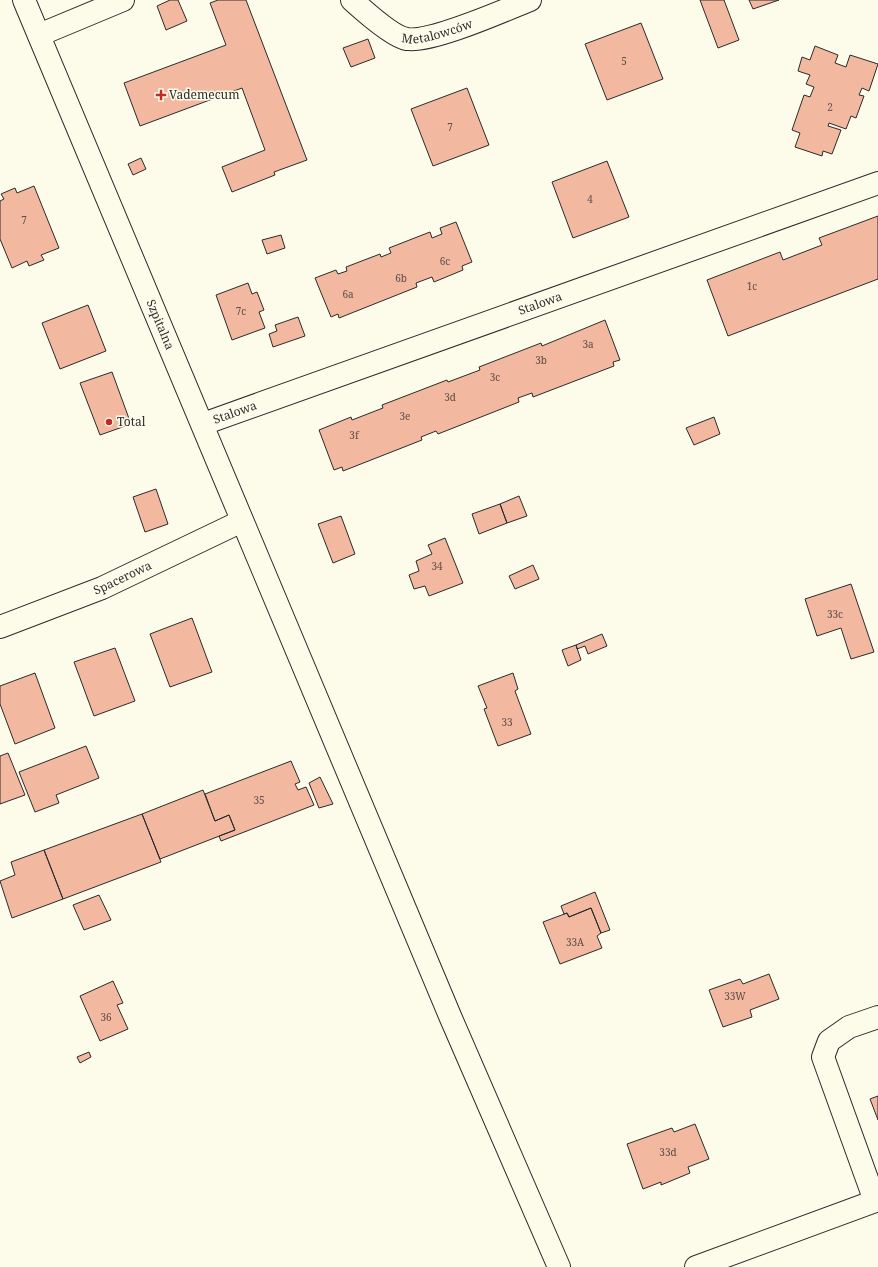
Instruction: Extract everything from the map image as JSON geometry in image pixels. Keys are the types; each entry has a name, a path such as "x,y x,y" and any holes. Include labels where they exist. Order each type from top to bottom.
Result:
{"street":[{"name":"Szpitalna","path":"24,0 447,1009 559,1267"},
{"path":"39,35 123,0"},
{"name":"Metalowców","path":"352,0 386,28 407,39 427,39 530,0"},
{"name":"Stalowa","path":"203,424 878,183"},
{"name":"Spacerowa","path":"0,627 102,588 242,521"},
{"path":"696,1267 877,1200 823,1057 829,1041 849,1027 878,1017"}],"building":[{"path":"170,0 178,0 187,21 166,30 157,6"},
{"path":"218,0 246,0 307,160 274,172 275,175 232,192 222,167 265,150 242,88 140,126 124,83 226,45 210,3"},
{"path":"700,0 724,0 739,40 718,48"},
{"path":"749,0 779,0 753,9"},
{"path":"641,23 663,79 607,100 585,44"},
{"path":"368,39 375,58 351,67 343,48"},
{"path":"815,46 838,55 835,63 846,67 850,55 878,64 869,91 862,88 859,95 864,96 856,118 851,116 846,129 829,123 828,126 841,130 832,154 823,151 822,156 795,147 800,133 792,130 804,95 810,97 814,87 806,84 810,75 798,71 802,57 810,60"},
{"path":"467,88 489,145 433,166 411,109"},
{"path":"141,158 146,169 133,175 128,164"},
{"path":"607,161 629,217 573,238 552,182"},
{"path":"34,186 59,248 41,255 44,260 29,266 27,261 12,268 0,239 0,201 4,199 1,194 15,188 17,193"},
{"path":"878,216 878,279 728,336 707,280 780,252 783,260 822,245 819,238"},
{"path":"456,222 472,262 462,266 463,270 434,282 432,277 416,283 417,287 339,318 338,314 331,317 315,278 336,270 338,274 347,271 346,267 380,254 381,257 391,253 389,248 430,232 432,238 442,234 440,228"},
{"path":"281,235 285,248 267,254 262,240"},
{"path":"248,283 252,294 257,292 264,310 259,312 265,328 232,340 216,295"},
{"path":"88,305 106,351 60,369 42,323"},
{"path":"298,317 305,336 273,347 269,334 277,331 275,325"},
{"path":"605,320 620,360 613,362 614,366 533,397 532,393 518,398 519,402 438,434 436,431 421,437 422,440 343,471 342,467 334,470 319,430 351,417 352,420 383,408 382,405 447,380 448,382 480,370 479,367 541,343 542,346"},
{"path":"112,372 131,424 100,435 80,383"},
{"path":"714,417 720,434 694,445 686,428"},
{"path":"156,489 168,524 145,532 133,497"},
{"path":"519,496 527,516 507,523 500,504"},
{"path":"500,504 507,523 479,534 472,514"},
{"path":"341,516 355,554 333,563 318,524"},
{"path":"445,538 463,583 429,596 425,586 414,589 409,575 419,571 416,561 432,554 428,545"},
{"path":"533,565 539,579 515,589 509,576"},
{"path":"851,584 874,652 851,659 841,628 817,636 805,599"},
{"path":"192,618 212,672 170,687 150,634"},
{"path":"602,634 607,646 588,654 585,646 577,649 576,645"},
{"path":"576,645 581,660 568,666 562,650"},
{"path":"115,648 135,701 94,716 74,662"},
{"path":"35,673 55,728 15,744 0,704 0,686"},
{"path":"513,673 518,689 515,691 531,734 498,746 484,709 487,708 478,686"},
{"path":"86,746 99,778 56,795 59,803 35,812 19,772"},
{"path":"8,753 25,795 0,804 0,756"},
{"path":"291,761 300,782 295,784 298,790 306,787 314,805 221,841 219,836 235,830 229,815 215,821 205,794"},
{"path":"320,777 333,804 319,808 309,783"},
{"path":"203,790 215,821 229,815 235,830 160,859 142,814"},
{"path":"142,814 161,862 63,899 44,850"},
{"path":"44,850 63,899 12,918 0,881 15,875 11,862"},
{"path":"595,892 610,930 601,933 591,908 569,917 567,913 564,914 561,906"},
{"path":"99,895 111,920 84,930 73,905"},
{"path":"591,908 601,933 597,936 602,948 560,964 543,922 567,913 569,917"},
{"path":"769,974 779,999 750,1010 752,1017 723,1027 709,990 740,979 743,984"},
{"path":"113,981 123,1003 117,1005 128,1029 100,1041 80,996"},
{"path":"89,1052 91,1057 80,1063 77,1057"},
{"path":"878,1096 878,1120 870,1099"},
{"path":"695,1124 709,1159 688,1167 690,1173 661,1185 661,1182 643,1189 627,1144 672,1128 674,1132"}],"place":[{"name":"Vademecum","path":"161,95"},
{"name":"Total","path":"109,422"}]}
